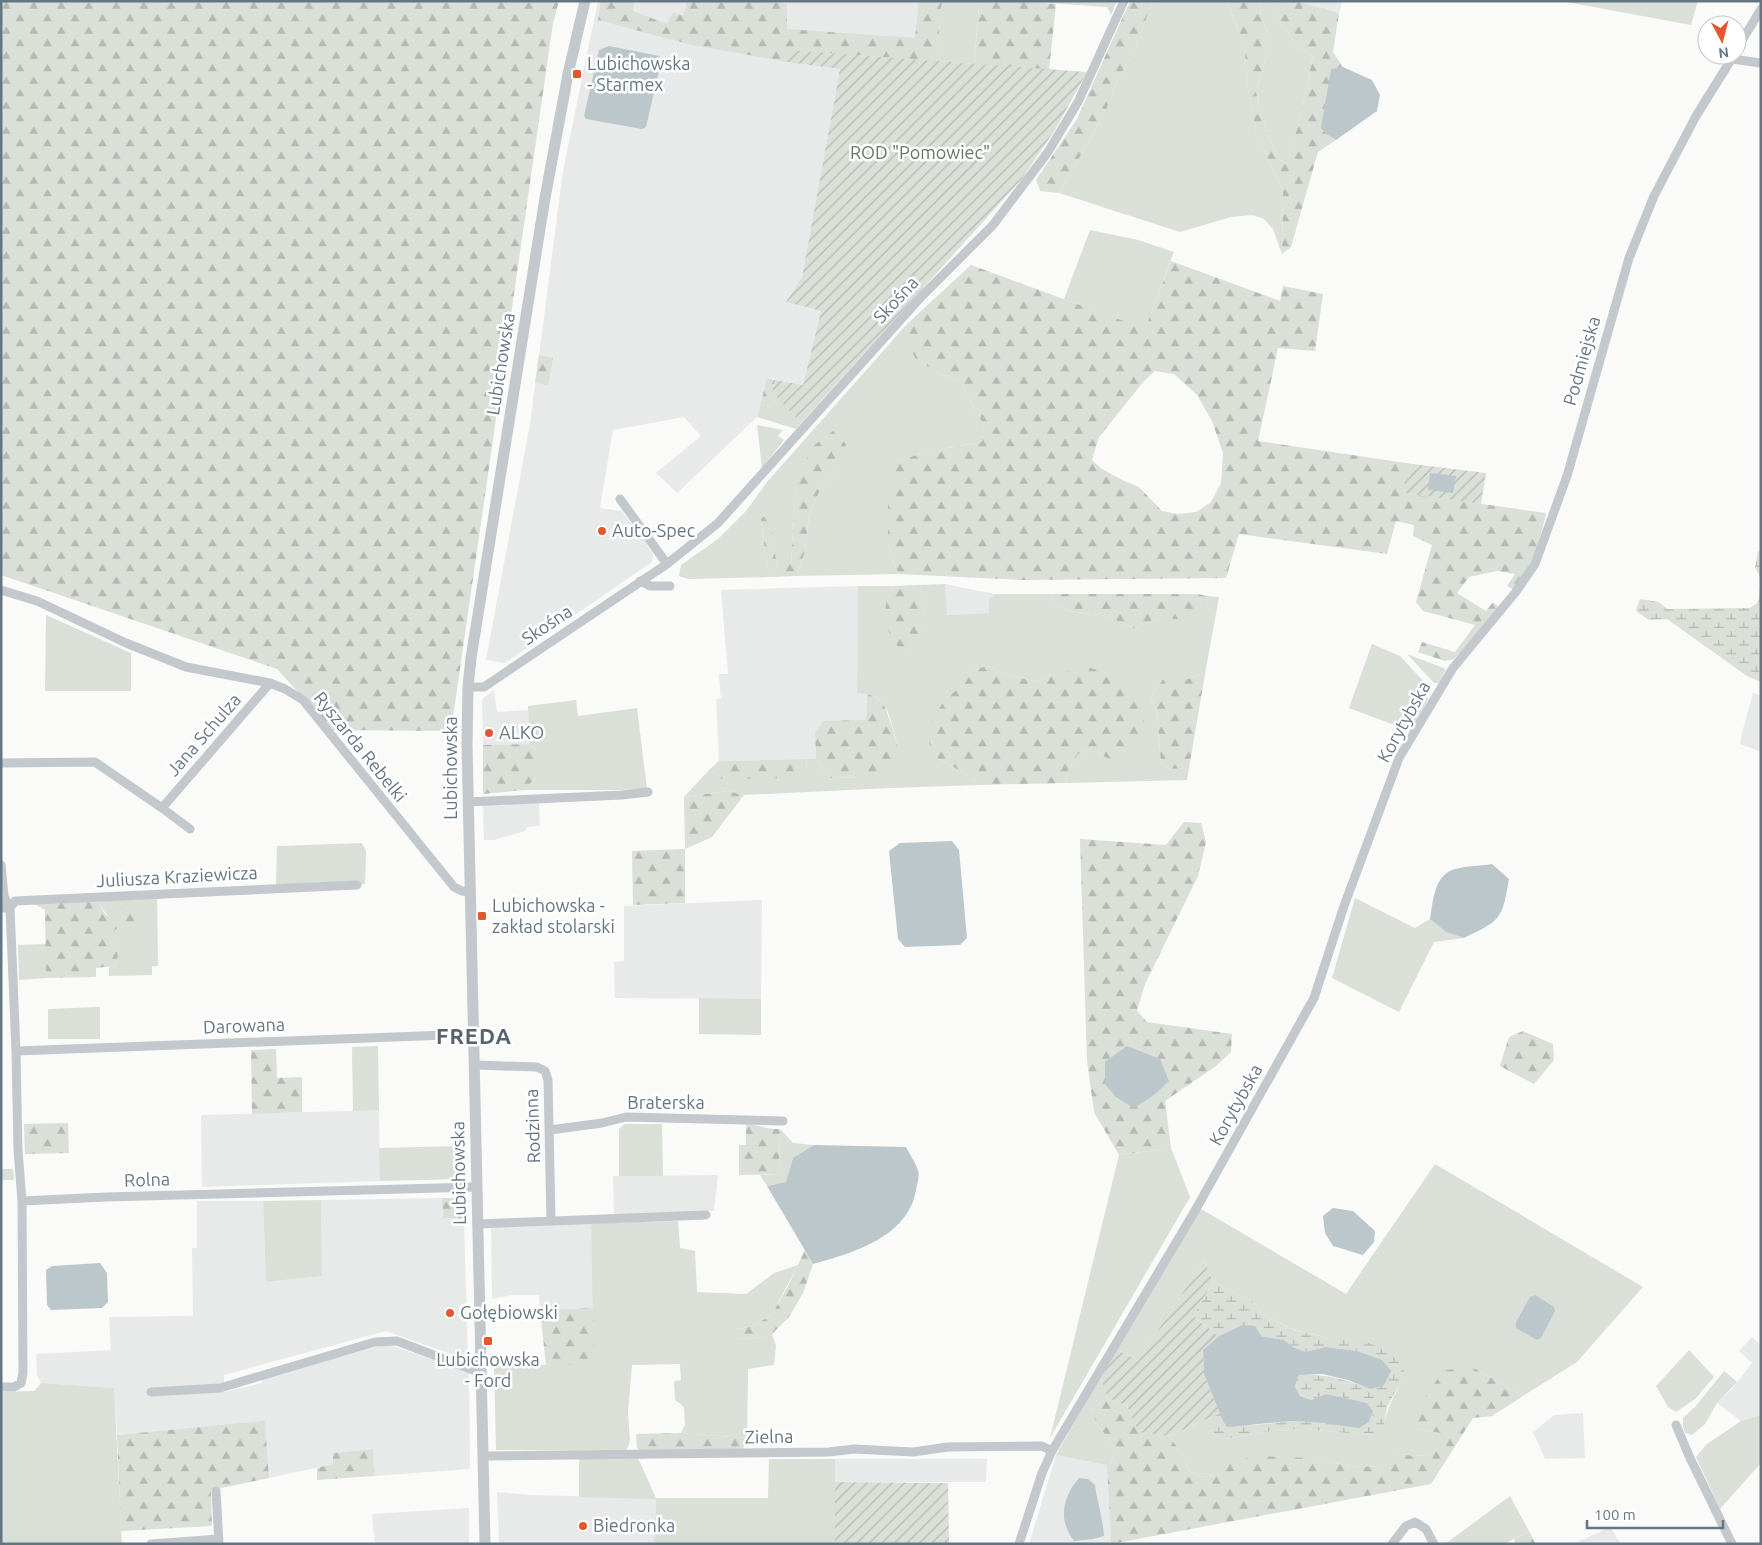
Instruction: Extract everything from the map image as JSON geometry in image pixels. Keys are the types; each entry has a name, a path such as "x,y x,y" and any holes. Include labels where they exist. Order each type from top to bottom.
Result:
{"street":[{"name":"Lubichowska","path":"485,1544 468,802 468,687 471,658 545,198 568,74 585,1"},
{"name":"Skośna","path":"468,687 484,687 666,564 718,523 922,296 993,225 1048,152 1078,102 1124,1"},
{"path":"1747,32 1761,9"},
{"path":"1747,60 1761,63"},
{"name":"Podmiejska","path":"1453,668 1515,593 1535,564 1567,476 1629,258 1659,188 1696,116 1728,65"},
{"path":"620,499 666,564"},
{"path":"640,581 650,586 670,586"},
{"name":"Ryszarda Rebelki","path":"1,590 37,601 126,643 186,667 270,683 285,689 302,700 454,886 462,892 470,892"},
{"name":"Korytybska","path":"1019,1544 1042,1473 1052,1451 1196,1209 1314,998 1344,906 1399,758 1453,668"},
{"name":"Jana Schulza","path":"162,808 270,683"},
{"path":"1,763 95,762 190,829"},
{"path":"468,802 622,795 648,792"},
{"path":"1,865 6,908 16,1051 18,1150 22,1201 23,1373 21,1383 14,1387 1,1387"},
{"name":"Juliusza Kraziewicza","path":"6,908 15,901 357,885"},
{"name":"Darowana","path":"16,1051 474,1034"},
{"name":"Rodzinna","path":"475,1065 537,1067 545,1071 548,1080 550,1130 551,1222"},
{"name":"Braterska","path":"550,1130 626,1118 783,1121"},
{"name":"Rolna","path":"22,1201 476,1187"},
{"path":"477,1224 706,1216"},
{"path":"151,1392 220,1388 385,1340 397,1341 481,1373"},
{"path":"1676,1425 1732,1544"},
{"name":"Zielna","path":"484,1456 829,1452 854,1449 907,1453 948,1447 1033,1446 1042,1446 1052,1451"},
{"path":"151,1544 219,1542 216,1491"},
{"path":"1392,1544 1406,1526 1415,1522 1426,1529 1434,1544"}],"shaded area":[{"path":"598,1 942,1 936,61 852,55 788,62 840,69 802,277 786,302 821,311 803,385 767,378 757,417 677,493 656,473 701,436 684,417 613,430 600,508 622,511 653,554 652,562 505,663 486,660 530,424 563,171"},
{"path":"1296,1 1342,1 1339,13"},
{"path":"609,46 659,56 661,62 646,127 642,129 586,119 584,116 599,50"},
{"path":"1343,67 1372,80 1380,95 1377,111 1336,140 1326,134 1321,128 1331,69"},
{"path":"1430,473 1456,476 1453,493 1428,490"},
{"path":"945,584 995,594 989,599 989,613 947,615"},
{"path":"858,586 857,693 867,693 866,720 815,732 816,759 719,761 716,699 721,698 719,674 728,674 721,590"},
{"path":"494,690 497,712 528,710 529,744 483,745 482,699"},
{"path":"1753,693 1761,696 1761,752 1740,744"},
{"path":"539,803 540,826 527,827 525,831 494,840 484,840 483,805"},
{"path":"952,841 959,850 967,938 960,945 905,947 898,939 889,851 900,843"},
{"path":"1492,864 1509,879 1504,903 1498,917 1493,922 1464,938 1446,932 1430,919 1435,891 1441,878 1446,873 1461,868"},
{"path":"762,900 761,999 615,998 614,962 624,961 624,906"},
{"path":"1127,1046 1160,1059 1169,1081 1154,1095 1134,1108 1116,1097 1105,1084 1105,1062"},
{"path":"379,1110 380,1181 202,1187 201,1115"},
{"path":"814,1145 906,1147 919,1175 911,1206 902,1220 890,1231 861,1248 813,1264 767,1186 786,1182 793,1158"},
{"path":"718,1175 714,1211 614,1215 613,1176"},
{"path":"442,1198 443,1218 464,1218 468,1360 386,1331 224,1375 224,1392 262,1383 262,1378 387,1344 469,1372 470,1469 374,1476 372,1449 333,1453 334,1464 269,1478 265,1422 117,1435 114,1388 41,1383 37,1375 36,1354 111,1350 109,1317 193,1316 192,1248 197,1248 197,1201 263,1201 266,1282 322,1276 321,1200"},
{"path":"1333,1208 1353,1211 1375,1231 1374,1242 1363,1255 1333,1246 1325,1233 1323,1216"},
{"path":"591,1223 594,1308 540,1310 539,1295 512,1295 492,1299 491,1228"},
{"path":"100,1263 107,1273 108,1302 102,1308 51,1310 47,1305 46,1270 52,1266"},
{"path":"1535,1295 1554,1307 1555,1311 1541,1338 1537,1340 1516,1328 1516,1322 1530,1297"},
{"path":"1242,1325 1255,1326 1261,1336 1284,1340 1293,1347 1305,1352 1326,1347 1357,1351 1382,1360 1391,1371 1384,1385 1370,1389 1348,1380 1322,1374 1299,1375 1295,1386 1300,1396 1311,1400 1326,1394 1367,1403 1373,1411 1369,1422 1359,1428 1292,1421 1227,1427 1204,1374 1203,1350 1219,1336"},
{"path":"1752,1337 1761,1345 1761,1415 1741,1421 1717,1403 1732,1389 1752,1363 1739,1351"},
{"path":"1583,1413 1585,1458 1545,1459 1533,1432 1554,1415"},
{"path":"1056,1455 1107,1465 1111,1544 1029,1544"},
{"path":"835,1459 987,1459 986,1482 835,1482"},
{"path":"1079,1478 1088,1479 1095,1485 1104,1536 1074,1541 1066,1525 1064,1509 1069,1493"},
{"path":"497,1492 532,1495 656,1498 654,1544 499,1544"},
{"path":"469,1508 469,1544 375,1544 372,1514"},
{"path":"1610,1527 1621,1544 1573,1544"}],"green space":[{"path":"1,1 559,1 553,23 451,731 333,730 277,669 1,575"},
{"path":"601,1 635,1 633,11 667,24 673,12 683,16 687,1 766,1 787,4 787,29 915,38 919,1 942,1 936,61 789,50 787,62 688,44 598,20"},
{"path":"942,1 984,1 979,7 974,64 936,61"},
{"path":"984,1 1022,1 1056,4 1049,70 974,64 979,7"},
{"path":"1022,1 1117,1 1111,15 1107,7"},
{"path":"1130,1 1153,1 1135,48 1113,90 1106,111 1059,193 1040,191 1036,180 1077,119"},
{"path":"1153,1 1227,1 1244,46 1249,95 1256,134 1283,191 1282,254 1273,229 1264,219 1253,215 1231,217 1180,232 1059,193 1106,111 1113,90 1135,48"},
{"path":"1227,1 1258,1 1270,44 1256,92 1265,127 1278,159 1287,164 1301,115 1313,56 1296,46 1289,33 1277,18 1274,1 1296,1 1339,13 1333,52 1343,67 1331,70 1326,134 1336,140 1318,152 1291,247 1282,254 1283,191 1256,134 1249,95 1244,46"},
{"path":"1258,1 1274,1 1277,18 1289,33 1296,46 1313,56 1301,115 1287,164 1278,159 1265,127 1256,92 1270,44"},
{"path":"1561,1 1698,1 1691,25"},
{"name":"ROD \"Pomowiec\"","path":"789,50 1087,72 1055,130 1021,180 801,423 772,392 775,380 803,385 821,311 786,302 802,277 840,69 787,62"},
{"path":"1090,230 1138,240 1174,252 1145,330 1064,299"},
{"path":"1171,261 1280,301 1283,286 1323,294 1315,351 1278,348 1258,441 1412,464 1404,493 1546,513 1535,553 1514,590 1507,586 1515,574 1497,571 1469,577 1457,593 1486,611 1493,602 1500,608 1454,659 1445,661 1418,652 1422,642 1455,652 1475,625 1423,611 1416,602 1432,545 1413,536 1414,525 1396,521 1387,554 1239,534 1226,578 1022,580 898,574 888,545 888,490 897,461 930,451 982,442 984,426 961,383 938,373 915,358 906,336 907,324 971,265 1145,329","holes":["1155,371 1174,374 1197,395 1212,421 1223,453 1221,483 1211,502 1196,512 1178,514 1162,511 1139,487 1102,469 1092,460 1099,437 1144,381"]},
{"path":"907,324 906,336 938,373 961,383 984,426 982,442 930,451 897,461 888,545 898,574 797,576 805,551 809,515 820,490 839,467 796,484 791,564 777,565 773,541 773,521 761,519 767,568 771,577 688,579 679,576 681,565 718,539 746,511 767,482"},
{"path":"539,355 553,358 548,385 535,383"},
{"path":"767,378 775,380 772,392 777,397 771,405 760,406"},
{"path":"777,397 801,423 796,429 757,417 760,406 771,405"},
{"path":"757,425 783,430 778,436 784,440 762,468"},
{"path":"833,431 846,444 839,467 820,490 809,515 805,551 797,576 771,577 767,568 761,519 768,513 773,521 773,541 777,564 791,564 796,484 811,448"},
{"path":"1412,464 1486,473 1481,504 1404,493"},
{"path":"1761,550 1761,578 1755,568 1758,551"},
{"path":"1761,580 1761,682 1747,676 1667,619 1649,620 1636,611 1640,599 1658,602 1668,609 1750,608 1758,602"},
{"path":"945,584 947,615 989,613 989,599 995,594 1053,594 1052,603 1069,611 1106,616 1136,629 1157,618 1172,618 1208,608 1207,596 1219,597 1205,674 1187,679 1163,679 1151,697 1157,714 1161,764 1170,769 1189,768 1187,780 1065,783 1069,768 1078,754 1090,750 1112,760 1052,674 1040,682 1011,676 989,666 975,669 963,685 946,698 937,758 964,773 979,785 744,795 728,791 684,797 710,769 722,779 807,770 806,759 816,759 829,778 862,777 897,745 890,716 883,703 871,695 857,693 858,586 893,586 887,599 905,651 920,636 924,618 920,585"},
{"path":"920,585 924,618 920,637 905,651 892,642 884,616 887,599 893,586"},
{"path":"1053,594 1198,594 1207,596 1208,608 1195,620 1157,618 1136,629 1106,616 1069,611 1052,603"},
{"path":"46,615 131,653 131,691 45,691"},
{"path":"1372,644 1400,656 1426,684 1428,699 1413,732 1349,708"},
{"path":"1407,654 1446,669 1439,683 1434,683"},
{"path":"989,666 1011,676 1040,682 1052,674 1088,667 1110,674 1136,694 1144,713 1144,738 1130,755 1112,760 1090,750 1078,754 1069,768 1065,783 979,785 964,773 937,758 929,743 929,724 946,698 963,685 975,669"},
{"path":"1205,674 1189,768 1170,769 1161,764 1157,714 1151,697 1163,679 1187,679"},
{"path":"867,693 883,702 892,726 897,745 893,765 862,777 829,778 816,759 815,732 823,721 866,720"},
{"path":"576,700 578,716 637,708 647,789 525,790 538,774 538,752 529,744 528,706"},
{"path":"529,744 538,752 538,774 525,790 483,794 483,745"},
{"path":"806,759 807,770 799,778 722,779 710,769 719,761"},
{"path":"728,791 744,795 712,837 685,849 684,797"},
{"path":"1184,822 1201,823 1206,842 1198,876 1145,984 1137,1011 1147,1022 1232,1034 1231,1052 1216,1066 1165,1101 1171,1148 1119,1155 1094,1112 1087,1061 1080,839 1166,845"},
{"path":"362,843 366,851 365,884 276,887 277,846"},
{"path":"685,849 685,903 633,905 632,851"},
{"path":"157,897 158,966 152,966 152,975 109,976 109,967 115,966 118,956 112,932 118,928 96,900"},
{"path":"1355,898 1415,928 1430,919 1446,932 1464,938 1434,942 1399,1012 1332,978"},
{"path":"96,900 105,914 112,919 121,907 137,911 138,923 129,929 118,928 112,932 118,956 115,966 96,968 96,977 46,978 45,910 31,902"},
{"path":"46,944 46,978 19,980 18,945"},
{"path":"699,998 761,999 761,1035 699,1034"},
{"path":"100,1007 100,1039 48,1039 48,1009"},
{"path":"1523,1031 1553,1044 1554,1060 1534,1084 1500,1066 1509,1037"},
{"path":"378,1046 379,1110 353,1111 352,1047"},
{"path":"276,1049 277,1078 302,1077 302,1112 252,1114 251,1050"},
{"path":"68,1123 69,1153 25,1154 24,1124"},
{"path":"625,1124 662,1124 663,1176 619,1176 619,1129"},
{"path":"746,1124 780,1129 779,1174 739,1175 739,1145 746,1145"},
{"path":"780,1129 793,1143 814,1145 793,1158 786,1182 767,1186 760,1175 779,1174"},
{"path":"462,1146 462,1179 380,1181 379,1148"},
{"path":"1171,1148 1190,1197 1050,1438 1119,1155"},
{"path":"1435,1164 1643,1287 1577,1362 1523,1396 1474,1368 1418,1429 1440,1433 1434,1454 1414,1456 1399,1454 1382,1466 1356,1467 1310,1458 1231,1462 1221,1474 1202,1477 1189,1471 1183,1455 1169,1436 1209,1418 1214,1435 1224,1439 1265,1432 1304,1429 1371,1435 1384,1425 1391,1401 1404,1380 1330,1338 1297,1331 1266,1316 1252,1301 1213,1282 1204,1260 1138,1361 1116,1349 1196,1206 1346,1294"},
{"path":"1,1169 13,1169 14,1180 1,1180"},
{"path":"442,1198 460,1198 463,1202 464,1218 443,1218"},
{"path":"321,1200 322,1276 266,1282 263,1201"},
{"path":"678,1221 680,1248 695,1251 697,1292 746,1294 774,1273 798,1265 772,1314 754,1326 736,1329 737,1338 762,1339 772,1334 776,1346 774,1365 748,1369 747,1438 681,1433 685,1425 684,1407 675,1400 674,1381 681,1380 680,1364 632,1365 628,1412 630,1442 626,1451 496,1450 494,1365 594,1365 591,1223"},
{"path":"805,1250 813,1264 803,1293 789,1317 772,1334 762,1339 736,1338 736,1329 754,1326 772,1314"},
{"path":"1204,1260 1213,1282 1193,1316 1219,1336 1203,1350 1204,1374 1220,1413 1169,1436 1139,1432 1127,1406 1108,1398 1100,1377 1116,1349 1138,1361"},
{"path":"1213,1282 1252,1301 1266,1316 1296,1331 1369,1343 1404,1358 1404,1380 1387,1407 1384,1425 1378,1432 1371,1435 1304,1429 1265,1432 1224,1439 1214,1435 1209,1418 1220,1413 1223,1421 1255,1425 1292,1421 1324,1423 1369,1422 1373,1411 1367,1403 1326,1394 1311,1400 1300,1396 1295,1386 1299,1375 1319,1375 1352,1382 1370,1389 1382,1360 1357,1351 1326,1347 1305,1352 1293,1347 1284,1340 1261,1336 1242,1325 1219,1336 1193,1316"},
{"path":"594,1308 594,1365 546,1365 540,1310"},
{"path":"1689,1350 1714,1377 1695,1399 1676,1412 1668,1407 1656,1386"},
{"path":"1474,1368 1523,1396 1492,1416 1473,1418 1431,1484 1111,1544 1107,1465 1111,1463 1115,1446 1098,1426 1091,1410 1108,1398 1127,1406 1139,1431 1169,1436 1183,1455 1189,1471 1202,1477 1221,1474 1231,1462 1257,1456 1310,1458 1356,1467 1381,1466 1399,1454 1414,1456 1433,1454 1440,1433 1418,1429 1409,1419 1444,1370"},
{"path":"1724,1371 1737,1382 1717,1403 1705,1424 1692,1435 1685,1433 1683,1418 1695,1407"},
{"path":"1100,1377 1108,1398 1091,1410 1098,1426 1115,1446 1111,1463 1107,1465 1056,1455"},
{"path":"41,1383 114,1388 122,1544 1,1544 1,1392 34,1391"},
{"path":"1761,1415 1761,1463 1720,1509 1696,1457 1707,1444 1741,1421"},
{"path":"265,1421 269,1478 211,1490 212,1526 121,1531 117,1435"},
{"path":"681,1433 747,1438 742,1451 642,1452 637,1448 636,1434"},
{"path":"373,1449 374,1476 317,1480 317,1468 333,1464 333,1453"},
{"path":"579,1458 638,1458 656,1498 768,1498 769,1459 835,1459 835,1544 654,1544 656,1499 579,1497"},
{"path":"835,1482 948,1483 949,1544 835,1544"},
{"path":"1510,1496 1529,1531 1504,1544 1445,1544"},
{"path":"1529,1531 1536,1544 1516,1544 1514,1539"}],"place":[{"name":"Lubichowska - Starmex","path":"577,74"},
{"name":"Auto-Spec","path":"602,531"},
{"name":"ALKO","path":"489,733"},
{"name":"Lubichowska - zakład stolarski","path":"482,916"},
{"name":"Gołębiowski","path":"450,1313"},
{"name":"Lubichowska - Ford","path":"488,1341"},
{"name":"Biedronka","path":"583,1526"}],"district":[{"name":"FREDA","path":"474,1036"}]}
